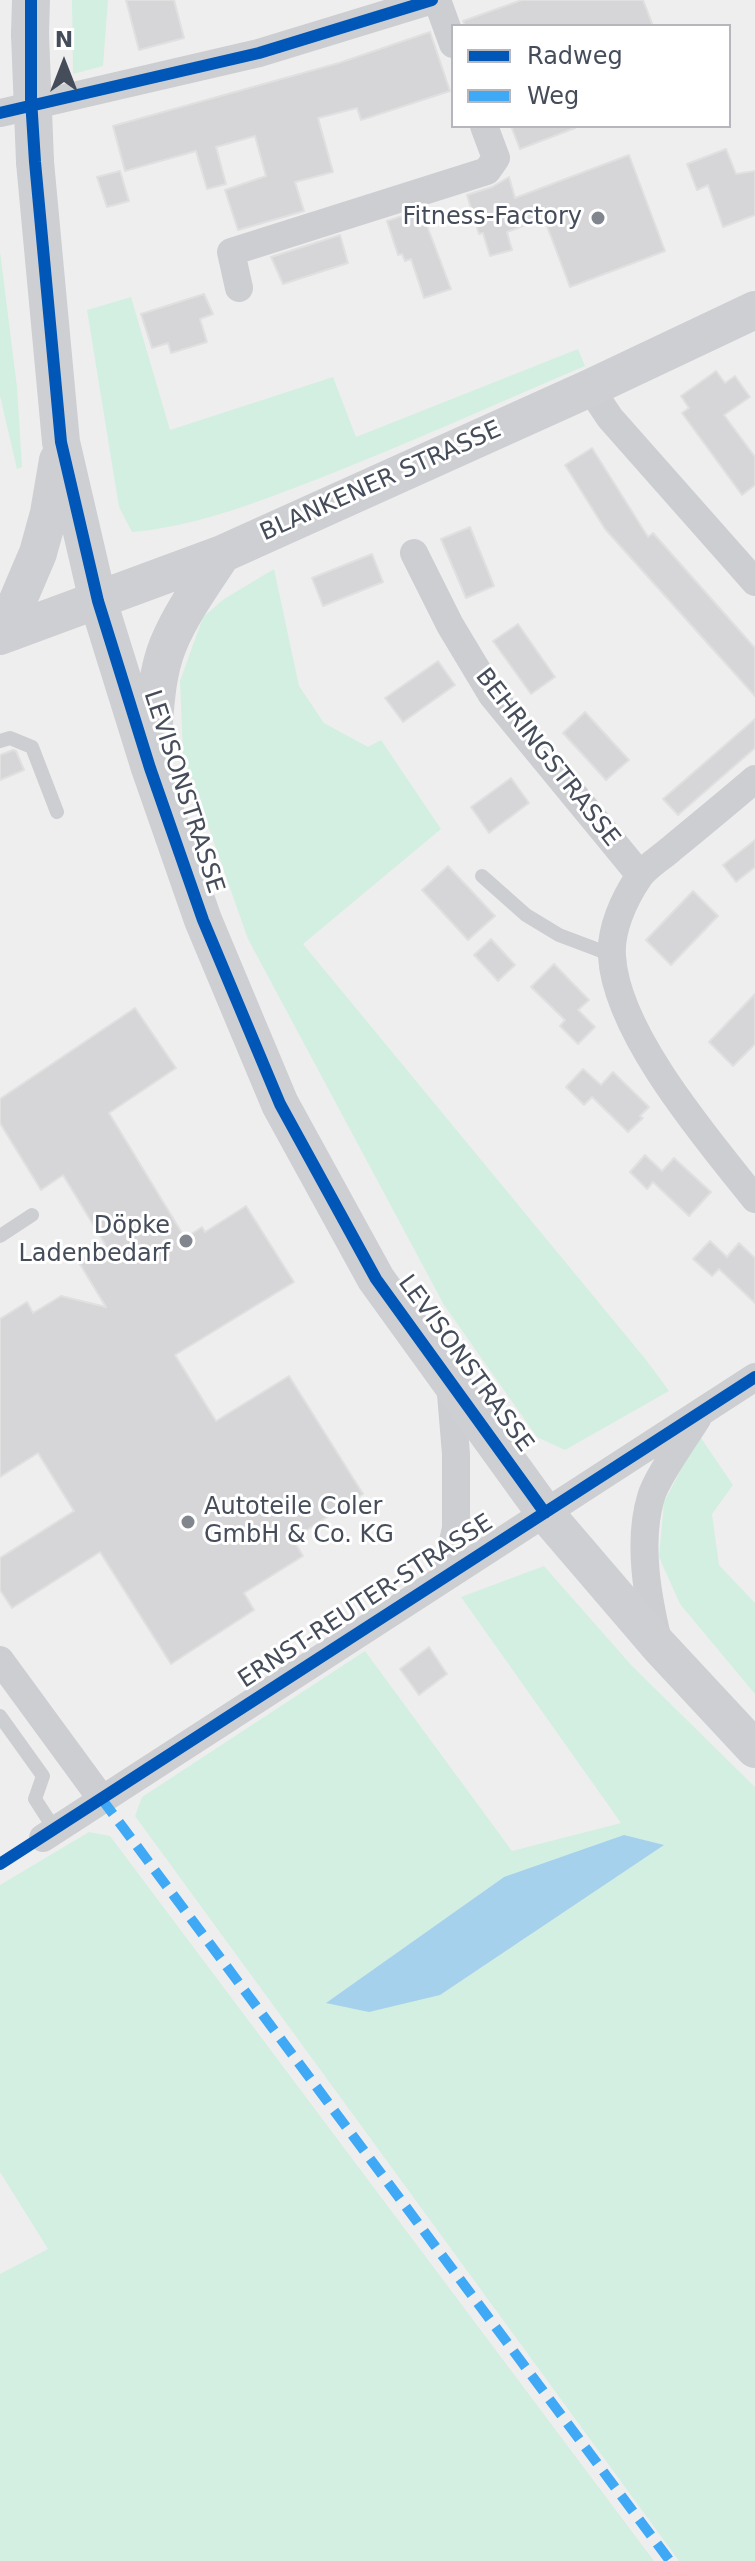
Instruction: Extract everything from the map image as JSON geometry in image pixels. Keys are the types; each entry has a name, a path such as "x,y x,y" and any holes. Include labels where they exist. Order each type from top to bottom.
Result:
{"main road":[{"name":"LEVISONSTRASSE","path":"30,17 35,162 61,442 98,601 150,768 203,920 280,1104 376,1279 545,1513 659,1646 755,1749"},
{"name":"BLANKENER STRASSE","path":"2,634 222,554 755,310"},
{"name":"LEVISONSTRASSE","path":"2,634 38,553 49,513 61,442"},
{"name":"LEVISONSTRASSE","path":"150,768 159,678 167,646 222,554"}],"street":[{"path":"0,113 259,53 434,0 451,39"},
{"path":"239,288 231,252 487,171 496,158 485,128"},
{"path":"590,388 610,418 755,582"},
{"name":"BEHRINGSTRASSE","path":"414,553 450,625 492,695 640,875"},
{"path":"752,1187 671,1092 629,1017 616,981 612,955 614,931 640,875 755,779"},
{"name":"ERNST-REUTER-STRASSE","path":"49,1834 755,1377"},
{"path":"445,1577 456,1528 456,1454 450,1381"},
{"path":"659,1646 651,1614 644,1552 651,1496 700,1413"},
{"path":"0,1660 101,1798"}],"lane":[{"path":"0,741 10,738 32,747 57,812"},
{"path":"482,876 526,915 559,935 612,955"},
{"path":"0,1236 32,1215"},
{"path":"0,1716 43,1776 35,1799 49,1834"}],"green space":[{"path":"72,0 108,0 103,66 73,74"},
{"path":"0,251 17,387 22,467 17,469 0,396"},
{"path":"131,297 170,430 333,377 356,437 578,349 585,366 302,485 197,520 132,532 119,507 87,310"},
{"path":"274,569 299,686 324,723 368,747 381,740 441,829 303,944 669,1391 565,1450 537,1437 444,1305 248,939 183,755 180,681 203,617 224,599"},
{"path":"699,1435 733,1485 712,1514 719,1565 755,1603 755,1694 680,1604 659,1557 664,1502"},
{"path":"544,1566 632,1666 755,1787 755,2561 679,2561 135,1816 142,1797 365,1651 512,1851 621,1823 461,1597","holes":["662,1845 539,1926 327,2003 504,1877"]},
{"path":"89,1832 110,1836 654,2561 0,2561 0,2274 48,2249 0,2172 0,1885"}],"water":[{"path":"624,1835 664,1845 440,1995 369,2012 326,2003 504,1877"}],"building":[{"path":"126,0 174,0 184,38 139,50"},
{"path":"522,0 643,0 652,24 464,24 463,21"},
{"path":"430,32 450,91 361,120 357,108 318,118 333,172 295,182 304,211 238,230 225,190 266,176 255,136 216,147 226,184 207,189 196,151 125,171 113,126 339,63"},
{"path":"512,128 575,128 520,149"},
{"path":"726,149 736,174 755,171 755,215 723,227 708,185 697,190 687,164"},
{"name":"Fitness-Factory","path":"629,155 665,251 570,287 544,218 507,232 512,250 490,256 483,233 479,234 467,195 492,187 509,177 515,198"},
{"path":"120,171 129,201 107,207 97,177"},
{"path":"421,210 451,289 424,298 411,259 405,261 402,254 398,255 387,221"},
{"path":"340,235 348,263 283,284 271,257"},
{"path":"204,294 213,314 200,319 207,342 171,353 168,343 152,348 141,314"},
{"path":"716,371 725,383 735,376 750,397 724,415 755,457 755,485 742,495 682,413 689,408 681,396"},
{"path":"592,448 648,537 653,533 755,648 755,696 605,529 565,465"},
{"path":"470,527 494,586 466,598 441,539"},
{"path":"372,554 383,582 323,606 312,578"},
{"path":"518,624 555,677 531,694 493,641"},
{"path":"438,661 455,685 403,722 385,698"},
{"path":"585,712 629,760 606,780 563,733"},
{"path":"755,719 755,748 678,815 663,799"},
{"path":"13,750 24,770 0,780 0,755"},
{"path":"511,778 529,803 489,833 471,807"},
{"path":"755,840 755,867 736,882 723,865"},
{"path":"448,866 495,916 468,940 422,890"},
{"path":"693,891 718,916 671,965 646,940"},
{"path":"491,939 515,965 498,981 474,955"},
{"path":"554,964 589,1000 578,1010 595,1027 578,1044 560,1026 565,1020 531,987"},
{"path":"755,994 755,1044 733,1066 709,1042"},
{"path":"135,1008 176,1068 109,1113 185,1238 202,1227 205,1232 246,1206 294,1282 175,1355 216,1421 289,1376 363,1494 293,1539 303,1556 244,1593 254,1610 171,1664 100,1552 12,1608 0,1590 0,1558 74,1511 38,1453 0,1477 0,1319 27,1302 33,1313 61,1296 106,1307 78,1261 105,1244 63,1175 41,1190 0,1123 0,1099"},
{"path":"583,1069 601,1085 613,1072 649,1107 640,1116 643,1118 628,1132 592,1097 584,1105 566,1087"},
{"path":"645,1155 662,1171 674,1158 711,1192 689,1216 653,1182 647,1189 630,1172"},
{"path":"710,1241 727,1257 739,1243 755,1258 755,1303 719,1269 712,1276 693,1259"},
{"path":"429,1647 447,1674 419,1695 400,1669"}],"marked path":[{"path":"101,1798 670,2561"}],"cycle path":[{"path":"31,0 31,99 35,162 61,442 98,601 150,768 203,920 280,1104 376,1279 545,1513"},
{"path":"0,113 259,53 432,0"},
{"path":"0,1864 755,1377"}],"place":[{"name":"Fitness-Factory","path":"598,218"},
{"name":"Döpke Ladenbedarf","path":"186,1241"},
{"name":"Autoteile Coler GmbH & Co. KG","path":"188,1522"}]}
